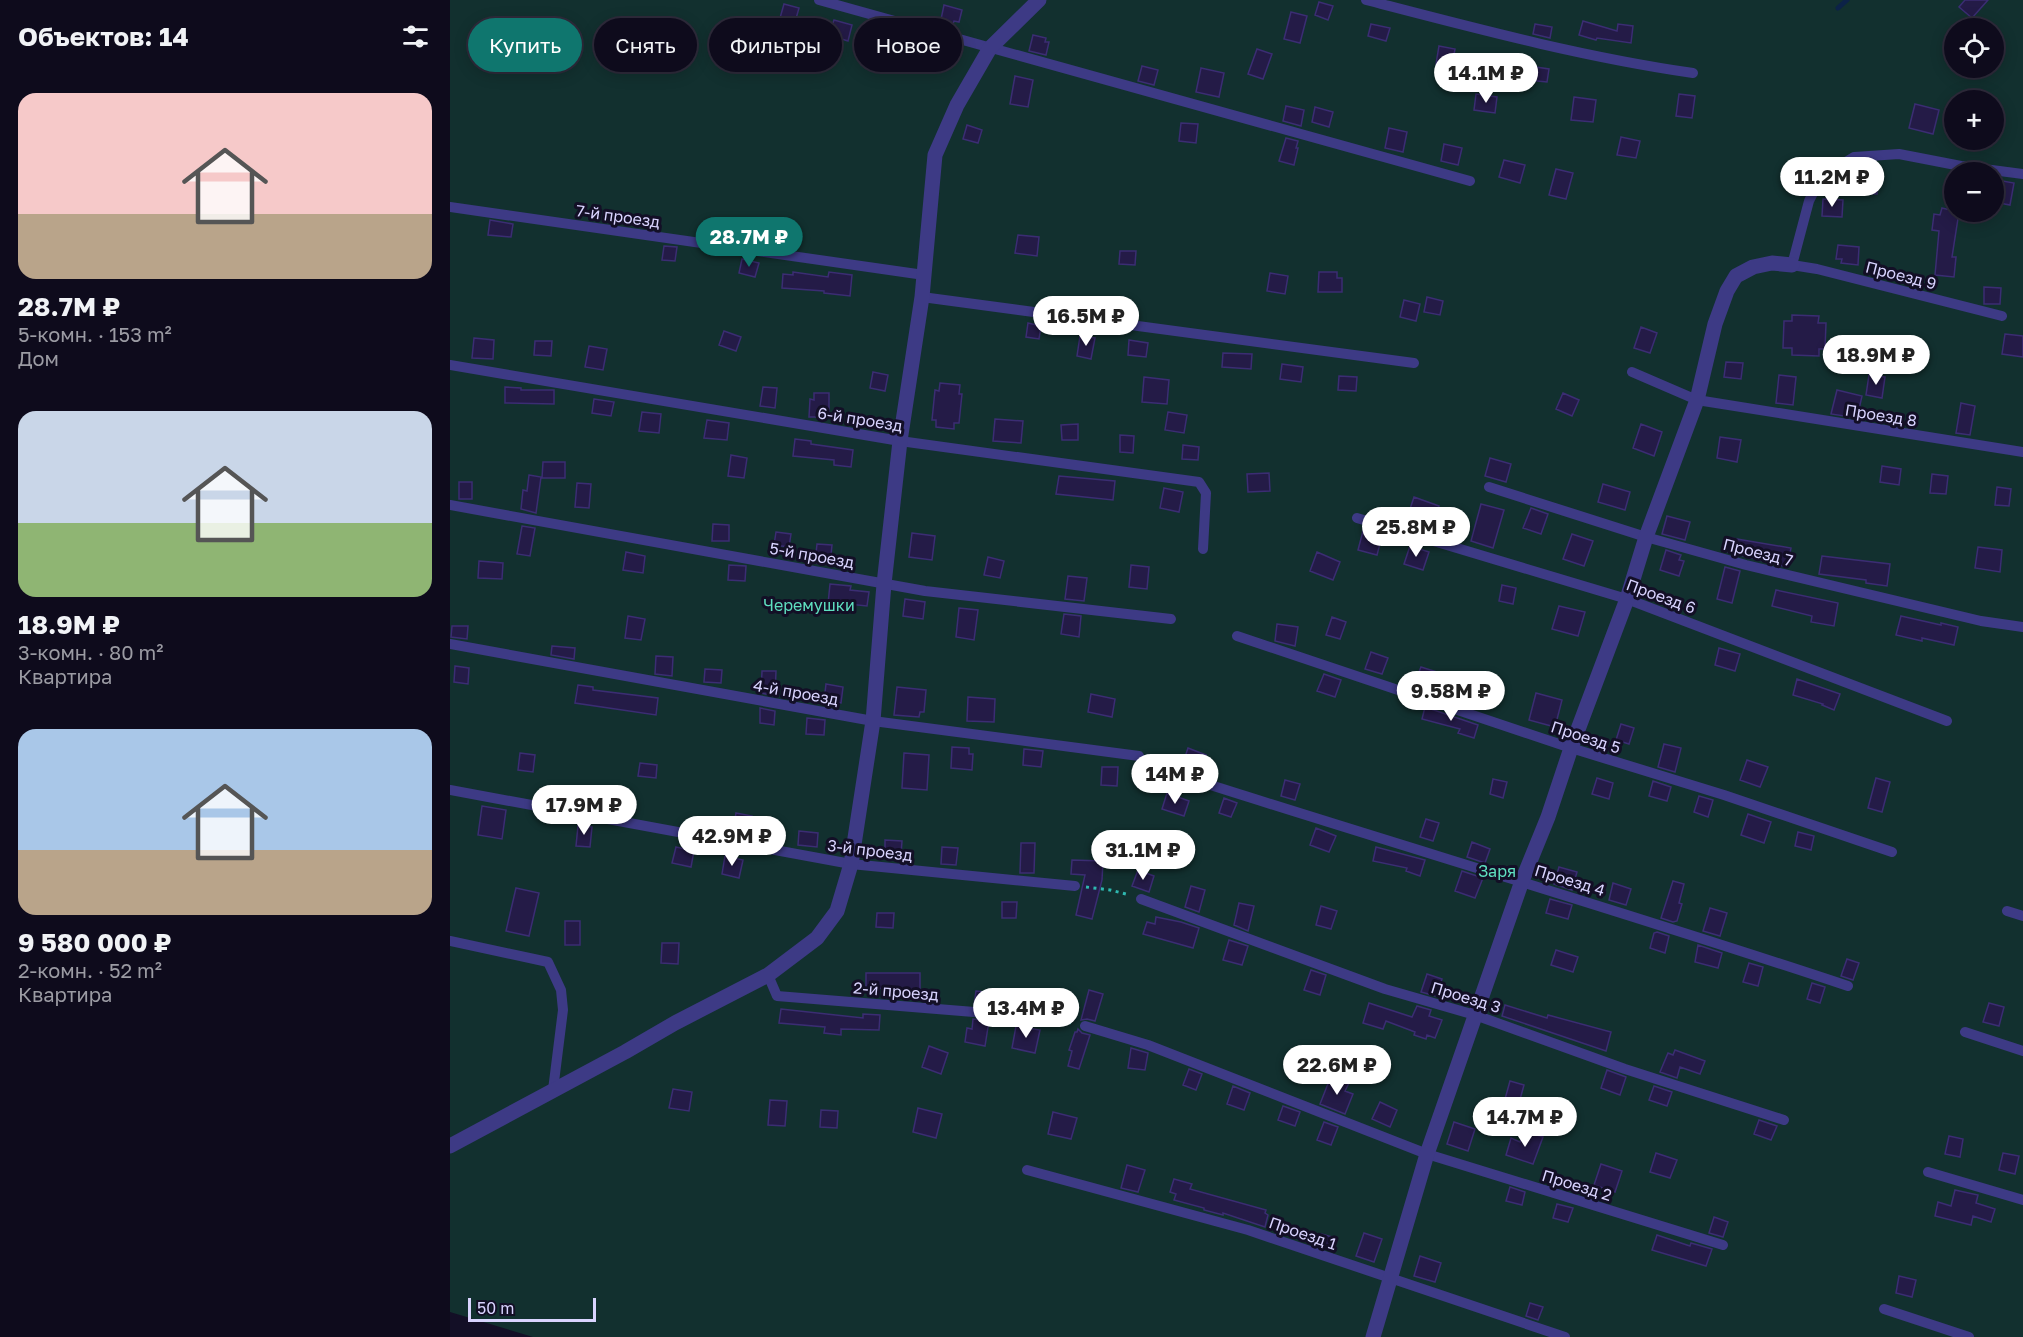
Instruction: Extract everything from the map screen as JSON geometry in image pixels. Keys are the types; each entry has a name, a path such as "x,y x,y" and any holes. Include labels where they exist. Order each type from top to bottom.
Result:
{"street":[{"path":"450,1146 768,975 817,938 837,911 851,864 873,721 884,584 900,441 922,297 935,156 957,105 990,48 1039,0"},
{"path":"1373,1337 1427,1154 1522,881 1548,817 1571,748 1627,599 1646,537 1697,400 1715,324 1727,291 1736,276 1753,267 1772,263 1792,265"}],"lane":[{"path":"819,0 1470,182"},
{"path":"1366,0 1526,41 1642,66 1693,73"},
{"path":"1792,265 1809,201 1821,177 1854,158 1899,154 1960,166 2023,174"},
{"name":"7-й проезд","path":"450,207 924,275"},
{"name":"Проезд 9","path":"1792,265 1817,269 2002,316"},
{"path":"922,297 1414,363"},
{"name":"6-й проезд","path":"450,365 900,441 1199,483 1206,493 1203,549"},
{"name":"Проезд 8","path":"1632,372 1697,400 2023,452"},
{"name":"Проезд 7","path":"1489,487 1646,537 1746,565 1981,621 2023,627"},
{"name":"5-й проезд","path":"450,505 925,591 1171,619"},
{"name":"Проезд 6","path":"1357,518 1627,599 1947,721"},
{"name":"Проезд 5","path":"1237,636 1892,852"},
{"name":"4-й проезд","path":"450,644 873,721 1139,756"},
{"name":"Проезд 4","path":"1179,775 1679,930 1848,986"},
{"name":"3-й проезд","path":"450,790 851,864 1076,886"},
{"name":"Проезд 3","path":"1141,898 1385,988 1475,1014 1625,1069 1784,1120"},
{"path":"2007,911 2023,916"},
{"path":"450,941 548,962 561,990 563,1010 553,1090"},
{"name":"2-й проезд","path":"768,975 777,996 1035,1017"},
{"name":"Проезд 2","path":"1085,1026 1148,1045 1427,1154 1723,1245"},
{"path":"1965,1032 2023,1051"},
{"name":"Проезд 1","path":"1027,1170 1248,1230 1565,1337"},
{"path":"1928,1172 2023,1200"},
{"path":"1884,1309 1969,1337"}],"path":[{"path":"1139,756 1179,775"},
{"path":"1076,886 1110,890 1141,898"},
{"path":"1035,1017 1085,1026"}],"green space":[{"path":"450,0 2023,0 2023,1337 533,1337 450,1312"}],"building":[{"path":"1965,0 1988,0 1972,18 1959,7"},
{"path":"1319,2 1333,6 1328,20 1315,15"},
{"path":"784,4 799,8 796,18 780,18"},
{"path":"944,5 962,10 960,18 941,18"},
{"path":"1291,12 1307,16 1300,43 1284,39"},
{"path":"1583,21 1617,31 1618,24 1633,26 1631,43 1597,38 1596,40 1579,35"},
{"path":"842,22 852,25 848,41 842,39"},
{"path":"1371,24 1390,28 1386,41 1368,36"},
{"path":"1535,24 1552,27 1550,38 1533,34"},
{"path":"1033,35 1046,38 1045,42 1049,42 1046,55 1029,51"},
{"path":"1439,46 1455,49 1452,66 1436,64"},
{"path":"1257,49 1272,54 1263,79 1248,74"},
{"path":"1142,66 1158,70 1154,85 1138,81"},
{"path":"1529,66 1549,69 1547,82 1527,80"},
{"path":"1201,68 1224,73 1219,97 1196,92"},
{"path":"1015,76 1033,80 1028,107 1010,104"},
{"path":"1476,94 1497,97 1495,113 1474,110"},
{"path":"1679,94 1695,96 1692,118 1676,116"},
{"path":"1574,97 1596,100 1593,122 1571,120"},
{"path":"1915,104 1939,110 1933,134 1909,128"},
{"path":"1286,106 1304,110 1301,126 1283,121"},
{"path":"1315,107 1333,112 1329,127 1312,122"},
{"path":"1181,123 1198,124 1196,143 1179,141"},
{"path":"967,125 982,130 978,143 963,139"},
{"path":"1389,128 1407,132 1403,152 1385,148"},
{"path":"1621,137 1640,141 1636,158 1617,155"},
{"path":"1286,138 1298,141 1294,165 1279,161"},
{"path":"1444,144 1462,148 1458,165 1441,161"},
{"path":"1504,160 1525,165 1520,183 1499,177"},
{"path":"1556,169 1573,173 1566,199 1549,195"},
{"path":"1862,175 1878,176 1877,194 1861,193"},
{"path":"2004,181 2014,183 2010,205 2004,204"},
{"path":"1823,199 1843,200 1842,217 1822,216"},
{"path":"1942,208 1944,208 1944,222 1957,222 1952,257 1956,257 1954,277 1935,275 1939,231 1932,230 1934,214 1940,215"},
{"path":"490,220 513,224 511,237 488,235"},
{"path":"1018,235 1039,237 1037,256 1015,253"},
{"path":"1838,245 1859,247 1858,265 1841,263 1842,259 1836,259"},
{"path":"664,246 677,247 675,261 662,260"},
{"path":"1120,251 1136,251 1135,265 1119,264"},
{"path":"742,259 759,263 755,277 739,273"},
{"path":"793,272 828,277 829,272 852,275 850,296 824,293 824,291 782,288 783,274 793,275"},
{"path":"1319,272 1337,272 1337,278 1342,278 1342,292 1318,292"},
{"path":"1270,273 1288,276 1285,294 1267,291"},
{"path":"1984,287 2001,288 2000,304 1984,304"},
{"path":"1427,297 1443,301 1440,315 1424,312"},
{"path":"1404,300 1420,304 1416,321 1400,317"},
{"path":"1792,315 1819,316 1818,323 1826,323 1825,349 1819,349 1819,356 1792,355 1792,348 1783,348 1784,321 1792,321"},
{"path":"1028,323 1041,326 1039,339 1026,337"},
{"path":"1641,327 1657,333 1650,353 1634,348"},
{"path":"724,331 741,337 736,351 719,345"},
{"path":"2005,334 2023,336 2023,357 2002,354"},
{"path":"1080,336 1095,338 1091,359 1077,356"},
{"path":"474,338 494,340 493,359 472,358"},
{"path":"1129,340 1148,343 1146,357 1128,355"},
{"path":"535,341 552,341 551,356 534,355"},
{"path":"589,346 607,349 603,370 585,367"},
{"path":"1223,353 1252,354 1251,369 1222,367"},
{"path":"1726,362 1743,363 1741,379 1724,377"},
{"path":"1282,364 1303,367 1301,382 1280,379"},
{"path":"873,372 888,375 885,391 870,388"},
{"path":"1779,375 1796,377 1793,405 1776,403"},
{"path":"1869,375 1885,377 1882,398 1866,395"},
{"path":"1339,376 1357,377 1356,391 1338,390"},
{"path":"1144,377 1169,380 1167,404 1142,402"},
{"path":"940,383 960,385 959,394 962,394 959,423 954,423 954,429 936,427 936,420 932,420 935,390 939,391"},
{"path":"505,387 521,388 521,390 554,390 554,404 505,403"},
{"path":"763,387 777,388 775,408 760,406"},
{"path":"1837,390 1862,396 1857,418 1831,414"},
{"path":"814,393 829,393 829,417 809,417 810,399 814,400"},
{"path":"1563,393 1579,400 1572,416 1556,409"},
{"path":"594,399 614,402 611,416 592,413"},
{"path":"1961,403 1975,406 1970,435 1956,433"},
{"path":"642,412 661,414 659,433 639,431"},
{"path":"1168,412 1187,415 1184,433 1165,430"},
{"path":"995,419 1023,421 1021,443 993,441"},
{"path":"707,420 729,423 727,440 704,438"},
{"path":"1078,424 1078,440 1062,440 1061,425"},
{"path":"1641,424 1662,432 1654,456 1633,448"},
{"path":"1120,435 1134,436 1133,453 1120,452"},
{"path":"1720,437 1741,440 1737,462 1717,458"},
{"path":"795,439 811,441 811,444 853,450 851,467 834,465 834,460 793,456"},
{"path":"1183,445 1199,447 1198,460 1182,459"},
{"path":"731,455 747,458 744,478 728,476"},
{"path":"1490,458 1511,464 1506,482 1485,476"},
{"path":"543,462 565,462 565,478 542,478"},
{"path":"1882,466 1901,469 1899,485 1880,482"},
{"path":"1269,473 1270,491 1248,492 1247,474"},
{"path":"1932,474 1948,476 1946,494 1930,493"},
{"path":"529,475 541,477 536,513 521,509 523,490 527,491"},
{"path":"1059,476 1115,481 1113,500 1056,494"},
{"path":"459,482 472,482 472,499 459,499"},
{"path":"577,483 591,484 589,508 575,507"},
{"path":"1603,484 1630,492 1625,510 1598,502"},
{"path":"1997,487 2011,489 2009,506 1995,505"},
{"path":"1164,488 1183,492 1179,512 1160,508"},
{"path":"1414,497 1439,506 1431,527 1407,518"},
{"path":"1481,504 1504,510 1493,548 1471,541"},
{"path":"1531,508 1548,514 1541,534 1523,528"},
{"path":"1667,516 1690,522 1685,540 1662,534"},
{"path":"713,524 729,525 729,541 712,541"},
{"path":"522,526 535,528 530,556 517,554"},
{"path":"1363,531 1382,536 1377,555 1358,550"},
{"path":"776,532 791,534 789,547 774,545"},
{"path":"912,533 935,536 932,560 909,557"},
{"path":"1572,534 1593,541 1584,566 1563,559"},
{"path":"1731,538 1791,548 1787,567 1728,552"},
{"path":"817,544 832,545 830,565 815,563"},
{"path":"1410,546 1429,552 1423,570 1404,564"},
{"path":"1978,547 2002,550 2000,572 1975,568"},
{"path":"1666,550 1681,555 1679,560 1684,561 1679,576 1660,570"},
{"path":"626,552 645,556 643,573 623,570"},
{"path":"1317,552 1340,562 1333,580 1310,571"},
{"path":"1822,556 1890,564 1887,586 1866,583 1866,580 1819,574"},
{"path":"988,557 1004,561 1000,578 984,575"},
{"path":"479,561 503,563 502,579 478,578"},
{"path":"729,565 746,566 745,581 728,580"},
{"path":"1131,565 1149,567 1147,589 1129,587"},
{"path":"1725,567 1740,571 1732,603 1717,599"},
{"path":"1068,576 1087,578 1084,601 1065,599"},
{"path":"830,584 851,586 850,590 869,592 867,606 828,604"},
{"path":"1502,585 1516,588 1513,604 1499,601"},
{"path":"1776,590 1838,603 1834,626 1811,622 1812,616 1772,606"},
{"path":"905,599 925,602 923,619 903,616"},
{"path":"1559,606 1585,612 1578,636 1552,629"},
{"path":"959,608 978,610 974,640 956,637"},
{"path":"1064,614 1081,616 1079,637 1061,634"},
{"path":"628,616 645,619 641,640 625,638"},
{"path":"1901,616 1958,627 1954,645 1896,635"},
{"path":"1332,617 1346,622 1340,639 1326,635"},
{"path":"1277,624 1298,627 1295,646 1275,641"},
{"path":"452,626 468,626 467,639 451,637"},
{"path":"552,646 575,648 574,659 551,655"},
{"path":"1719,648 1740,654 1735,671 1715,665"},
{"path":"1371,652 1388,658 1382,674 1365,669"},
{"path":"656,656 673,657 672,676 655,674"},
{"path":"455,666 469,668 468,684 454,682"},
{"path":"1421,667 1440,673 1434,688 1415,682"},
{"path":"705,669 722,670 721,683 704,682"},
{"path":"762,671 776,671 775,696 761,693"},
{"path":"1324,674 1341,680 1335,697 1317,691"},
{"path":"1797,679 1840,694 1834,710 1823,704 1793,695"},
{"path":"826,684 843,687 841,703 824,701"},
{"path":"578,685 593,687 593,690 658,698 656,715 575,703"},
{"path":"897,687 926,690 924,712 920,712 919,717 894,715"},
{"path":"1536,693 1562,700 1555,727 1529,720"},
{"path":"1091,694 1115,699 1112,717 1088,712"},
{"path":"968,697 995,699 994,722 967,721"},
{"path":"1425,707 1478,725 1474,738 1458,733 1460,729 1422,719"},
{"path":"760,708 775,711 774,725 760,723"},
{"path":"807,718 825,720 824,735 806,734"},
{"path":"1621,724 1634,728 1629,744 1616,740"},
{"path":"1664,744 1681,748 1675,772 1658,767"},
{"path":"952,747 969,748 969,754 973,754 972,770 951,768"},
{"path":"1188,748 1206,755 1200,772 1182,766"},
{"path":"1024,749 1043,751 1041,767 1023,765"},
{"path":"520,753 535,755 533,772 518,770"},
{"path":"904,753 929,755 927,790 902,788"},
{"path":"1747,760 1768,767 1760,787 1740,780"},
{"path":"640,763 657,765 656,778 638,776"},
{"path":"1102,767 1118,767 1117,786 1101,785"},
{"path":"1597,778 1613,783 1609,799 1592,794"},
{"path":"1876,778 1890,782 1882,812 1868,808"},
{"path":"1493,779 1507,782 1503,798 1490,794"},
{"path":"1285,780 1300,784 1295,800 1281,796"},
{"path":"1653,781 1671,787 1667,801 1649,796"},
{"path":"1167,793 1189,801 1184,816 1162,809"},
{"path":"1699,796 1713,800 1708,817 1694,812"},
{"path":"1224,798 1237,803 1231,817 1219,813"},
{"path":"482,806 506,810 502,839 478,835"},
{"path":"736,813 752,816 749,833 733,831"},
{"path":"1748,814 1771,822 1764,843 1741,835"},
{"path":"1426,819 1439,823 1433,841 1420,837"},
{"path":"578,826 592,827 590,847 576,846"},
{"path":"1316,828 1336,836 1329,852 1310,845"},
{"path":"799,831 818,833 817,847 798,845"},
{"path":"1798,832 1814,836 1811,850 1795,846"},
{"path":"885,840 902,841 901,855 885,854"},
{"path":"1472,842 1490,849 1485,863 1467,857"},
{"path":"1021,843 1035,843 1034,873 1020,873"},
{"path":"676,847 694,851 691,867 672,863"},
{"path":"942,847 958,848 956,865 941,864"},
{"path":"1376,847 1425,860 1420,876 1406,871 1407,868 1373,861"},
{"path":"725,856 743,860 739,878 722,874"},
{"path":"1072,860 1103,861 1102,880 1092,919 1076,915 1085,875 1071,874"},
{"path":"1559,867 1577,872 1572,890 1554,884"},
{"path":"1138,870 1154,876 1149,892 1132,886"},
{"path":"1462,871 1483,878 1475,898 1455,891"},
{"path":"1673,881 1684,884 1679,903 1682,904 1677,921 1673,922 1661,918"},
{"path":"1613,883 1631,889 1626,905 1609,900"},
{"path":"1191,886 1205,890 1199,912 1185,907"},
{"path":"516,888 539,893 529,936 506,931"},
{"path":"1550,899 1572,905 1568,919 1546,913"},
{"path":"1002,902 1017,902 1016,918 1002,918"},
{"path":"1239,903 1254,906 1248,931 1234,925"},
{"path":"1321,906 1337,911 1331,929 1316,925"},
{"path":"1710,908 1727,913 1720,936 1703,931"},
{"path":"877,913 894,913 893,928 876,927"},
{"path":"1156,917 1199,928 1193,948 1143,934 1147,922 1155,924"},
{"path":"565,921 580,921 580,945 565,945"},
{"path":"1654,933 1669,936 1665,953 1650,948"},
{"path":"1229,940 1248,946 1242,965 1223,960"},
{"path":"662,943 679,943 678,964 661,963"},
{"path":"1698,945 1722,953 1718,968 1695,962"},
{"path":"1556,950 1578,957 1573,972 1551,965"},
{"path":"1847,959 1859,963 1853,980 1841,976"},
{"path":"1749,963 1763,967 1758,986 1743,982"},
{"path":"1311,970 1326,975 1320,995 1304,990"},
{"path":"866,973 920,973 920,989 866,988"},
{"path":"1427,974 1442,979 1436,996 1421,992"},
{"path":"1812,983 1825,987 1820,1003 1807,999"},
{"path":"1089,990 1103,994 1095,1021 1081,1020"},
{"path":"976,991 1002,994 1001,1007 974,1005"},
{"path":"1369,1003 1412,1017 1417,1006 1431,1010 1429,1016 1442,1020 1435,1038 1427,1035 1426,1039 1414,1035 1415,1032 1386,1021 1383,1029 1363,1023"},
{"path":"1989,1003 2004,1007 1999,1026 1983,1022"},
{"path":"1505,1005 1547,1018 1548,1015 1611,1032 1606,1051 1502,1016"},
{"path":"781,1009 863,1018 863,1014 880,1015 879,1030 841,1029 841,1035 824,1033 825,1027 779,1023"},
{"path":"973,1019 989,1021 985,1046 965,1042 967,1028 972,1029"},
{"path":"1016,1026 1040,1030 1035,1053 1012,1048"},
{"path":"1078,1029 1090,1035 1079,1069 1068,1066 1072,1051 1069,1050"},
{"path":"929,1046 948,1053 941,1074 922,1067"},
{"path":"1131,1048 1148,1053 1145,1070 1128,1068"},
{"path":"1675,1050 1705,1061 1700,1074 1680,1067 1677,1078 1660,1072 1668,1053 1673,1055"},
{"path":"1189,1069 1202,1074 1196,1090 1183,1085"},
{"path":"1607,1070 1626,1077 1620,1095 1601,1088"},
{"path":"1331,1076 1349,1083 1345,1091 1353,1094 1345,1114 1320,1104"},
{"path":"1510,1081 1524,1085 1519,1103 1505,1099"},
{"path":"1233,1086 1250,1093 1244,1110 1227,1104"},
{"path":"1654,1086 1672,1092 1667,1106 1649,1100"},
{"path":"673,1089 692,1092 689,1111 669,1108"},
{"path":"770,1100 787,1101 785,1126 768,1125"},
{"path":"1380,1102 1397,1110 1390,1127 1372,1119"},
{"path":"1283,1106 1300,1112 1295,1126 1278,1120"},
{"path":"918,1108 942,1114 936,1138 913,1132"},
{"path":"821,1110 838,1111 837,1128 820,1127"},
{"path":"1053,1112 1077,1118 1071,1139 1048,1134"},
{"path":"1759,1120 1777,1126 1771,1140 1754,1134"},
{"path":"1324,1122 1338,1127 1331,1145 1317,1140"},
{"path":"1454,1122 1475,1129 1468,1151 1447,1144"},
{"path":"1524,1131 1543,1137 1533,1164 1506,1155 1511,1138 1520,1142"},
{"path":"1949,1136 1963,1139 1960,1157 1945,1154"},
{"path":"1656,1153 1677,1160 1670,1178 1650,1172"},
{"path":"2003,1153 2019,1156 2015,1174 1999,1170"},
{"path":"1601,1164 1622,1171 1615,1192 1594,1185"},
{"path":"1127,1165 1145,1170 1138,1192 1121,1188"},
{"path":"1174,1179 1192,1184 1190,1189 1266,1210 1265,1213 1268,1215 1265,1227 1174,1200 1176,1194 1170,1192"},
{"path":"1510,1187 1525,1192 1522,1205 1506,1201"},
{"path":"1955,1190 1978,1195 1976,1203 1995,1209 1991,1222 1973,1216 1971,1225 1935,1216 1938,1202 1951,1206"},
{"path":"1557,1204 1573,1208 1568,1222 1553,1218"},
{"path":"1714,1217 1728,1222 1723,1237 1709,1233"},
{"path":"1364,1233 1382,1239 1374,1262 1356,1256"},
{"path":"1321,1234 1336,1238 1332,1250 1318,1246"},
{"path":"1657,1235 1690,1246 1691,1243 1712,1249 1706,1266 1652,1250"},
{"path":"1420,1256 1441,1263 1435,1282 1414,1276"},
{"path":"1899,1276 1916,1280 1912,1297 1896,1293"},
{"path":"1530,1303 1543,1307 1538,1320 1526,1316"}],"waterway":[{"path":"1838,8 1847,0"}],"park label":[{"name":"Черемушки","path":"809,605"},
{"name":"Заря","path":"1497,871"}]}
